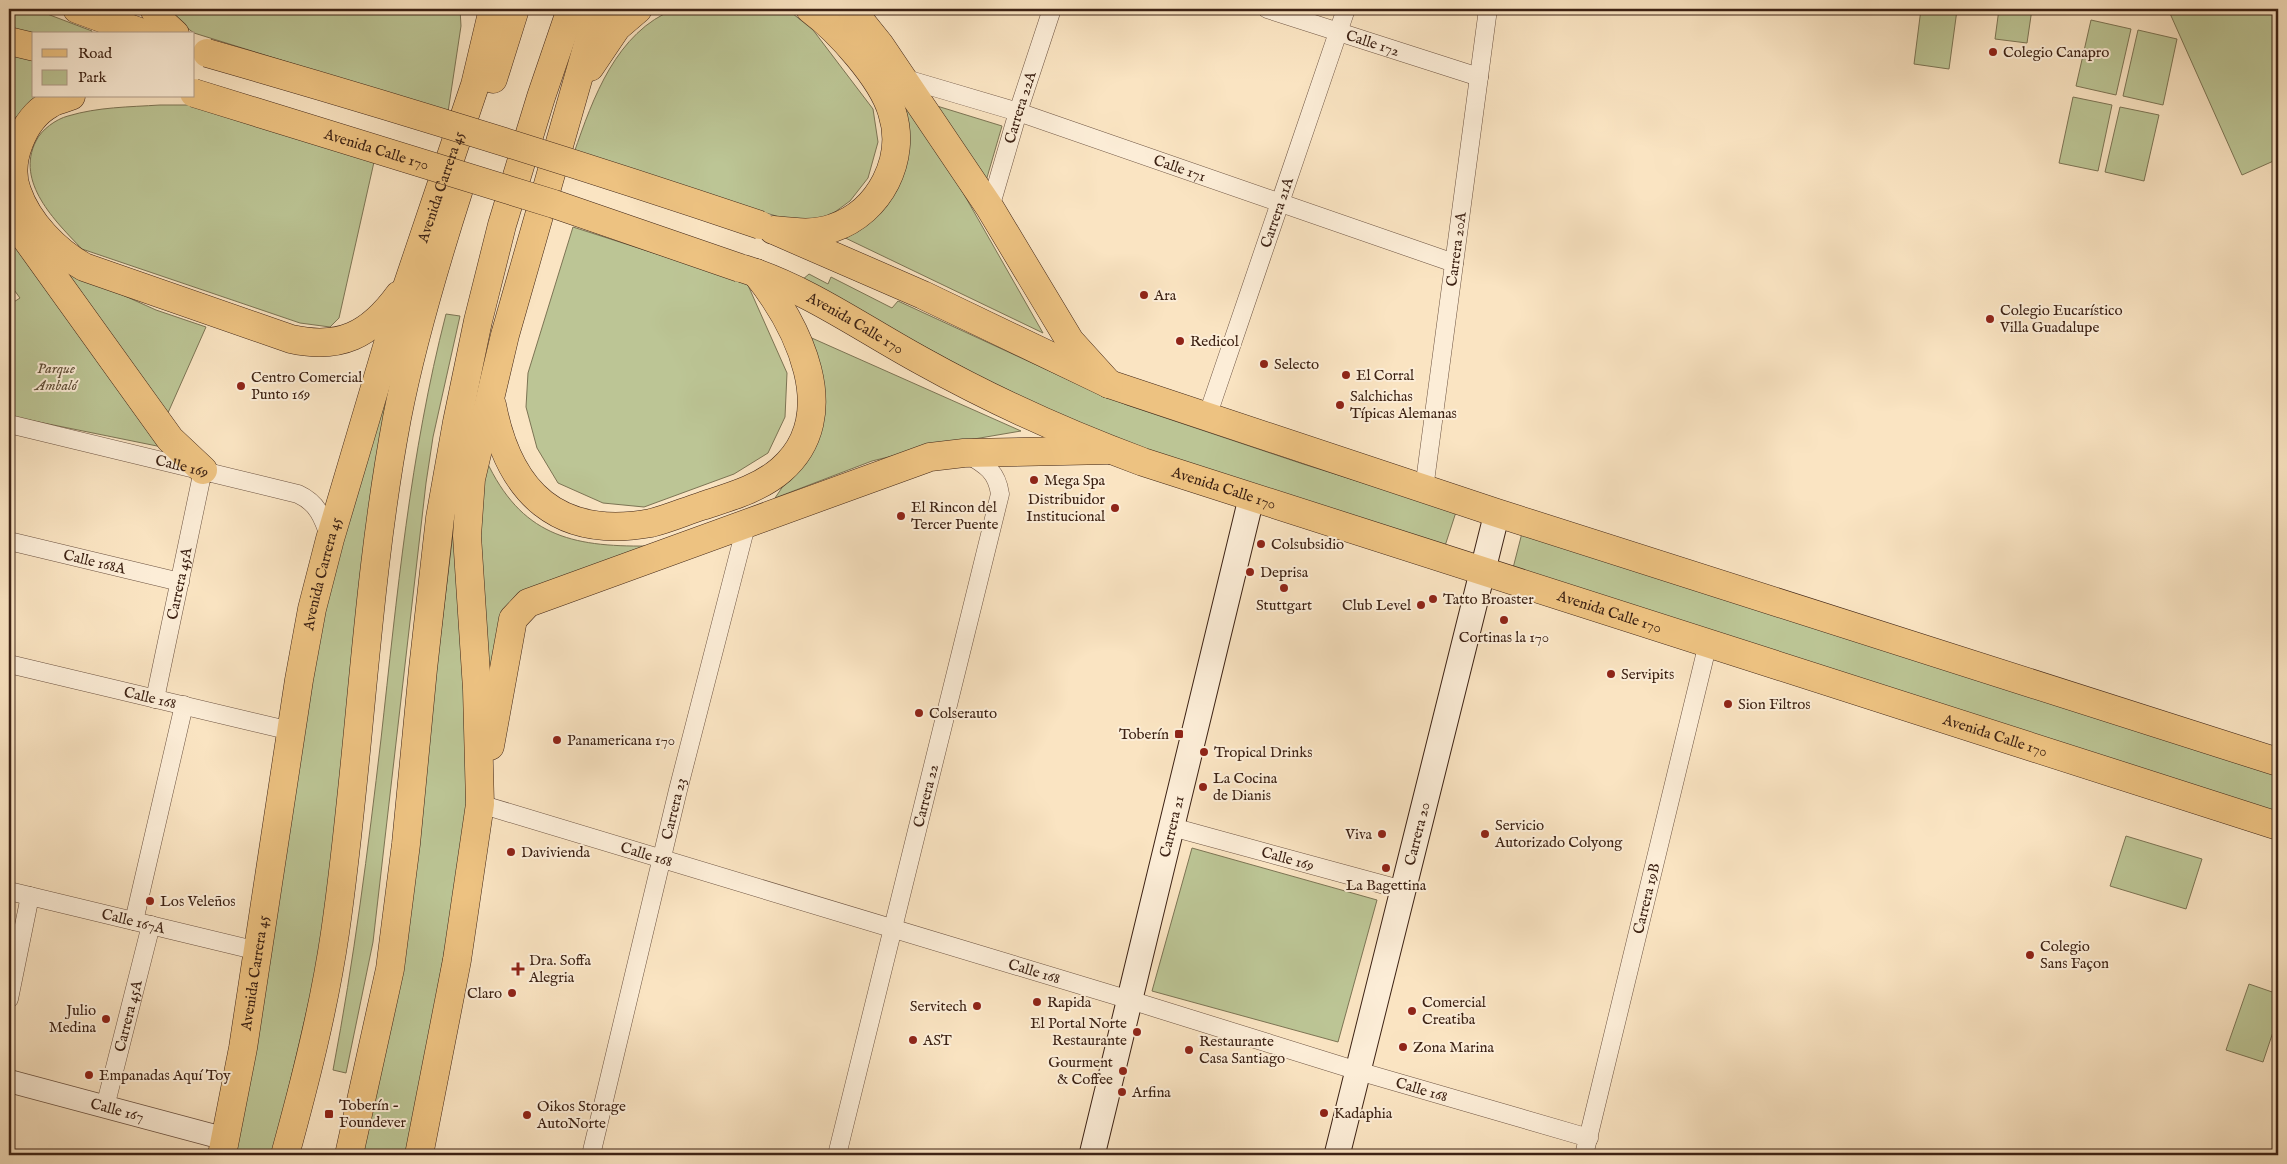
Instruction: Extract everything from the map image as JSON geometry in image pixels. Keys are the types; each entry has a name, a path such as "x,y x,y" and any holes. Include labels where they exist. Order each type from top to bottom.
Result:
{"main road":[{"path":"77,9 140,32"},
{"path":"154,9 162,22 173,32"},
{"path":"473,9 475,85"},
{"name":"Avenida Carrera 45","path":"224,1147 243,1048 291,731 312,609 330,539 407,284 475,85 493,9"},
{"name":"Avenida Carrera 45","path":"285,1155 306,1079 335,936 352,803 375,569 397,418 412,352 442,242 515,9"},
{"path":"349,1155 390,969 406,844 422,670 440,518 457,422 478,321 502,225 541,97 571,9"},
{"path":"480,804 477,689 468,517 471,479 505,335 598,9"},
{"path":"571,101 597,55 617,27 638,9"},
{"path":"766,227 804,233 832,228 858,215 879,195 892,169 897,140 892,112 888,103 879,86 852,50 827,22 810,9"},
{"path":"851,9 903,78 990,208 1070,341 1109,384"},
{"path":"9,41 32,47"},
{"path":"200,51 512,144 766,227 924,294 1109,384 1497,513 2278,762"},
{"name":"Avenida Calle 170","path":"195,93 554,204 748,270 806,294 964,384 1110,450 1251,499 1482,570 2278,826"},
{"path":"66,98 50,104 38,113 21,134 14,161 16,190 31,217 55,248 84,267 291,339 320,344 341,341 368,329 386,312 407,284"},
{"path":"9,215 170,439 203,470"},
{"path":"491,396 498,435 522,484 543,503 564,517 579,522 596,526 628,526 654,522 761,484 782,469 802,442 810,416 812,394 806,362 795,334 776,298 748,270"},
{"path":"420,1155 457,960 480,804 513,619 528,603 746,522 930,458 964,453 1110,450"},
{"name":"Carrera 21","path":"1092,1155 1251,499"},
{"name":"Carrera 20","path":"1337,1155 1497,513"}],"street":[{"name":"Carrera 22A","path":"990,208 1018,112 1052,9"},
{"name":"Calle 172","path":"1267,9 1479,77"},
{"name":"Carrera 21A","path":"1206,417 1346,9"},
{"name":"Carrera 20A","path":"1424,489 1488,9"},
{"name":"Calle 171","path":"903,78 1018,112 1454,263"},
{"name":"Calle 169","path":"9,424 284,490 311,500 318,508 330,539"},
{"name":"Carrera 22","path":"837,1155 891,929 1000,494 999,482 994,472 964,453"},
{"name":"Carrera 45A","path":"155,699 203,470"},
{"name":"Carrera 23","path":"591,1155 663,860 678,790 746,522"},
{"name":"Calle 168A","path":"9,541 180,582"},
{"name":"Carrera 19B","path":"1584,1155 1708,643"},
{"name":"Calle 168","path":"9,664 291,731"},
{"path":"134,921 184,705"},
{"name":"Calle 168","path":"480,804 1130,1000 1358,1071 1589,1138"},
{"name":"Calle 169","path":"1172,828 1403,890"},
{"name":"Calle 167A","path":"9,891 258,951"},
{"path":"9,999 30,896"},
{"name":"Carrera 45A","path":"105,1107 151,925"},
{"name":"Calle 167","path":"9,1081 105,1107 224,1147"}],"green space":[{"path":"9,9 34,9 92,31 32,32 32,34 9,30"},
{"path":"168,9 460,9 461,26 448,112 195,33 175,19"},
{"path":"675,9 787,9 813,30 873,109 878,142 868,178 850,201 828,217 792,221 574,153 599,89 622,50 637,33 654,20"},
{"path":"831,9 837,9 937,147 1043,333 837,234 877,211 896,192 904,169"},
{"path":"1921,9 1957,10 1949,69 1914,64"},
{"path":"1999,9 2032,9 2027,43 1995,39"},
{"path":"2168,9 2278,9 2278,159 2242,175"},
{"path":"2091,20 2131,29 2116,95 2076,86"},
{"path":"2138,30 2177,39 2163,105 2123,96"},
{"path":"9,51 32,57 32,98 40,98 16,117 9,134"},
{"path":"2073,97 2112,105 2098,171 2059,163"},
{"path":"200,105 374,162 339,318 330,327 300,323 82,249 50,213 34,186 31,171 31,156 36,141 45,129 59,120 79,113 114,108"},
{"path":"937,106 1002,126 986,181"},
{"path":"2120,107 2159,115 2144,181 2105,172"},
{"name":"Parque Ambaló","path":"9,222 162,447 9,416 9,305 20,298 9,283"},
{"path":"573,227 747,283 787,373 785,417 768,453 734,474 644,507 603,503 558,483 537,448 526,407 528,373"},
{"path":"56,265 156,310 206,327 167,415"},
{"path":"809,274 828,284 831,277 892,308 898,301 1127,405 1303,464 1456,512 1444,549 1096,433 975,374 802,280"},
{"path":"446,314 460,316 433,437 426,483 373,942 346,1073 333,1070 348,987 366,864 406,525 423,419"},
{"path":"401,334 326,908 314,980 273,1155 230,1155 316,622"},
{"path":"805,335 1021,431 933,446 872,461 775,498 804,455"},
{"path":"486,460 500,485 515,505 532,520 551,532 595,544 648,546 522,595 485,694 477,539"},
{"path":"455,517 471,744 464,842 408,1155 363,1155 437,663"},
{"path":"1522,533 2278,774 2278,817 1512,572"},
{"path":"2126,836 2202,859 2186,909 2110,886"},
{"path":"1192,848 1377,900 1338,1042 1152,991"},
{"path":"2249,984 2278,994 2278,1017 2263,1062 2226,1050"}],"place":[{"name":"Colegio Canapro","path":"1993,52"},
{"name":"Ara","path":"1144,295"},
{"name":"Colegio Eucarístico Villa Guadalupe","path":"1990,319"},
{"name":"Redicol","path":"1180,341"},
{"name":"Selecto","path":"1264,364"},
{"name":"El Corral","path":"1346,375"},
{"name":"Centro Comercial Punto 169","path":"241,386"},
{"name":"Salchichas Típicas Alemanas","path":"1340,405"},
{"name":"Mega Spa","path":"1034,480"},
{"name":"Distribuidor Institucional","path":"1115,508"},
{"name":"El Rincon del Tercer Puente","path":"901,516"},
{"name":"Colsubsidio","path":"1261,544"},
{"name":"Deprisa","path":"1250,572"},
{"name":"Stuttgart","path":"1284,588"},
{"name":"Tatto Broaster","path":"1433,599"},
{"name":"Club Level","path":"1421,605"},
{"name":"Cortinas la 170","path":"1504,620"},
{"name":"Servipits","path":"1611,674"},
{"name":"Sion Filtros","path":"1728,704"},
{"name":"Colserauto","path":"919,713"},
{"name":"Toberín","path":"1179,734"},
{"name":"Panamericana 170","path":"557,740"},
{"name":"Tropical Drinks","path":"1204,752"},
{"name":"La Cocina de Dianis","path":"1203,787"},
{"name":"Viva","path":"1382,834"},
{"name":"Servicio Autorizado Colyong","path":"1485,834"},
{"name":"Davivienda","path":"511,852"},
{"name":"La Bagettina","path":"1386,868"},
{"name":"Los Veleños","path":"150,901"},
{"name":"Colegio Sans Façon","path":"2030,955"},
{"name":"Dra. Soffa Alegria","path":"518,969"},
{"name":"Claro","path":"512,993"},
{"name":"Rapida","path":"1037,1002"},
{"name":"Servitech","path":"977,1006"},
{"name":"Comercial Creatiba","path":"1412,1011"},
{"name":"Julio Medina","path":"106,1019"},
{"name":"El Portal Norte Restaurante","path":"1137,1032"},
{"name":"AST","path":"913,1040"},
{"name":"Zona Marina","path":"1403,1047"},
{"name":"Restaurante Casa Santiago","path":"1189,1050"},
{"name":"Gourment & Coffee","path":"1123,1071"},
{"name":"Empanadas Aquí Toy","path":"89,1075"},
{"name":"Arfina","path":"1122,1092"},
{"name":"Kadaphia","path":"1324,1113"},
{"name":"Toberín - Foundever","path":"329,1114"},
{"name":"Oikos Storage AutoNorte","path":"527,1115"}]}
